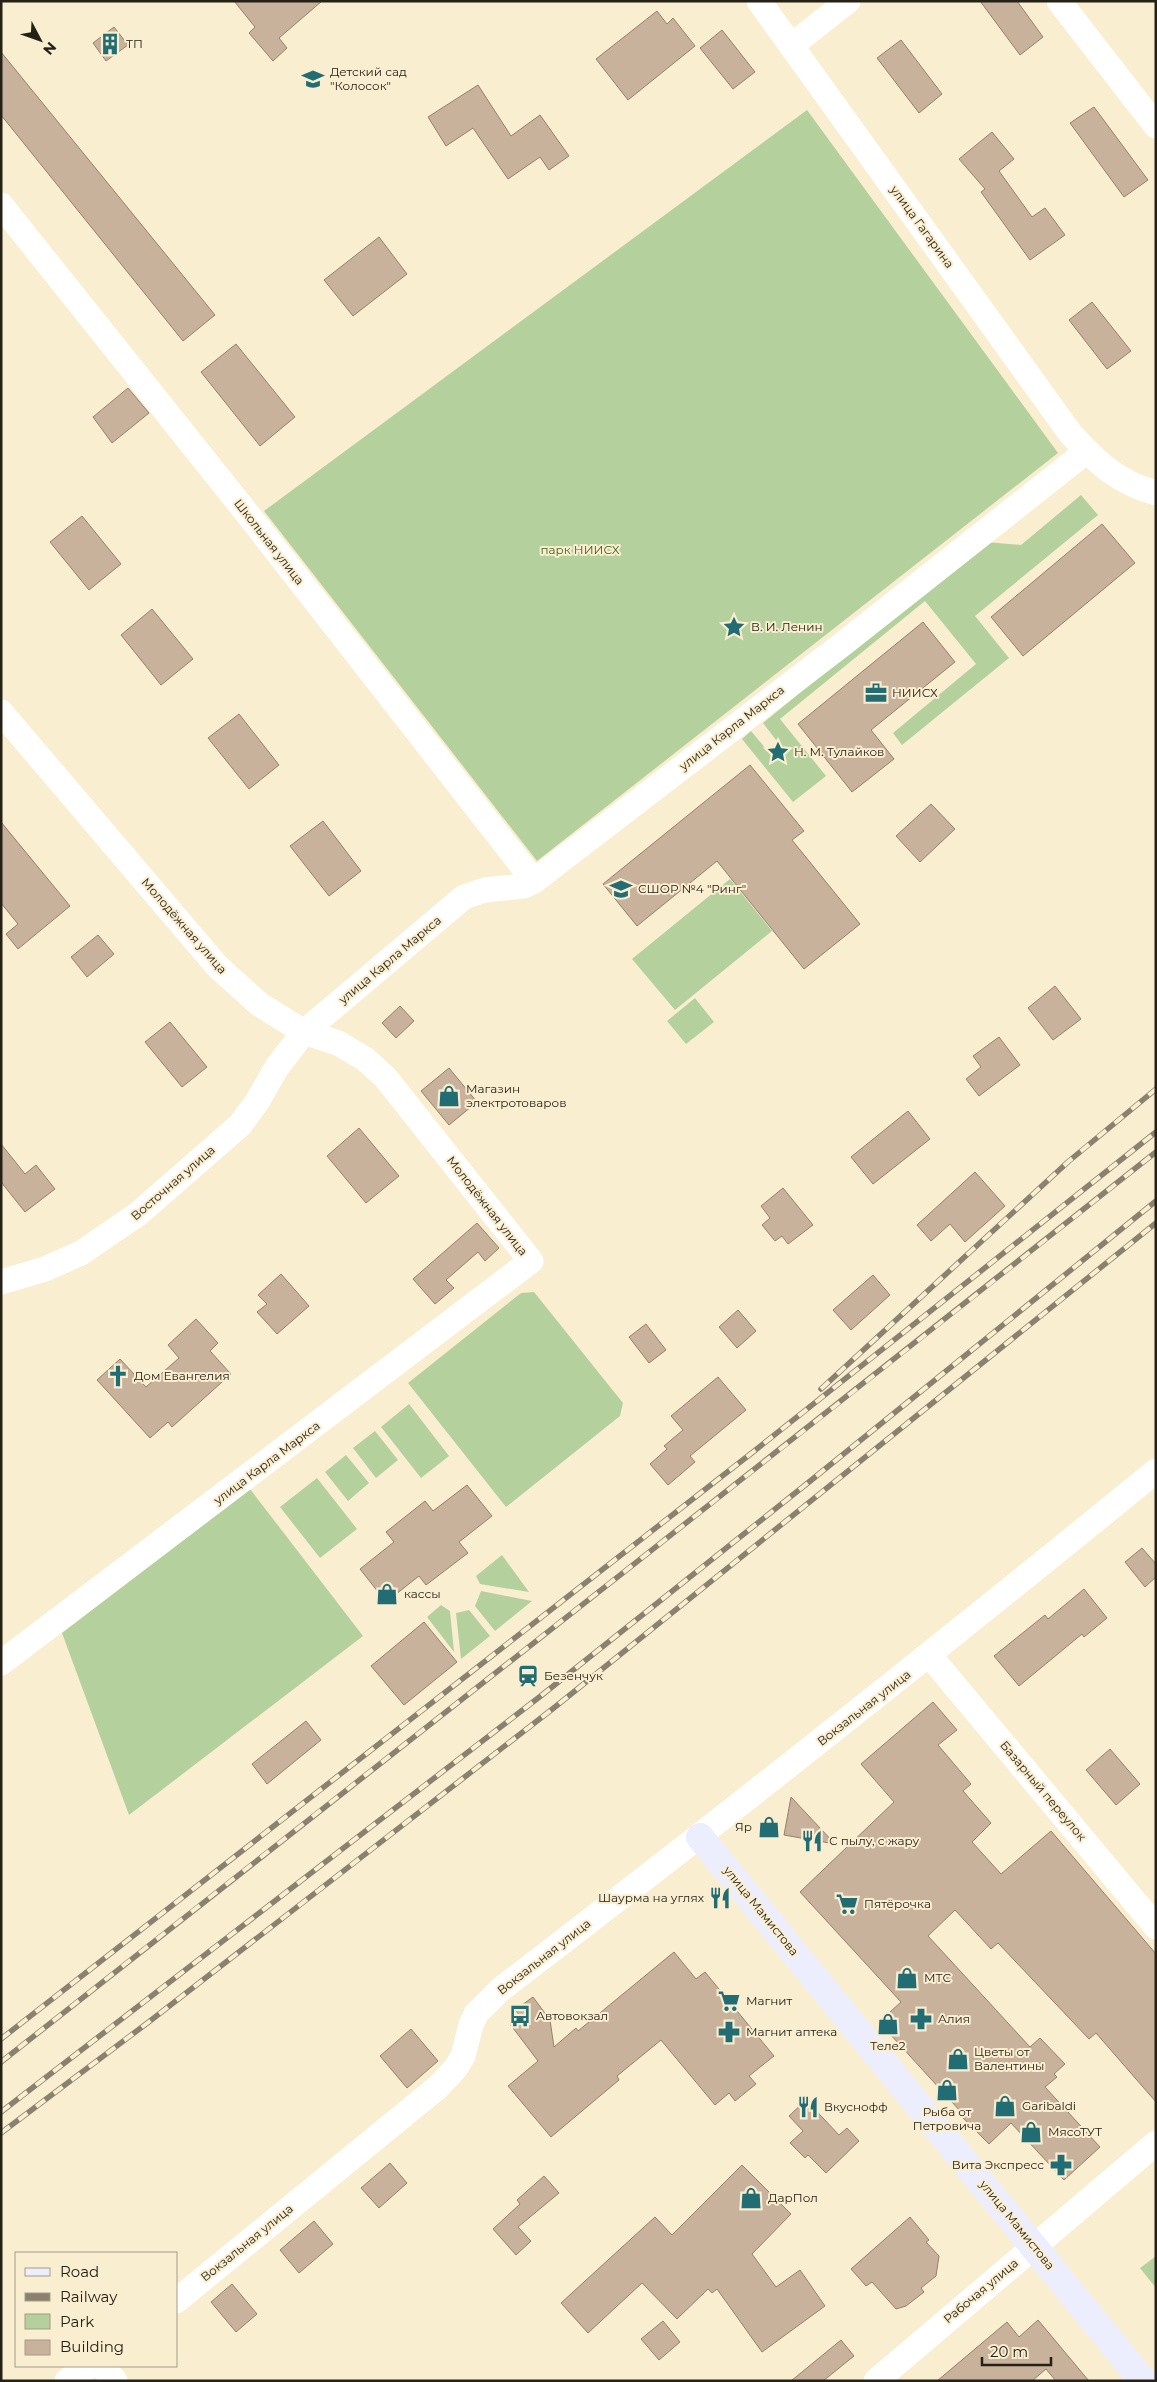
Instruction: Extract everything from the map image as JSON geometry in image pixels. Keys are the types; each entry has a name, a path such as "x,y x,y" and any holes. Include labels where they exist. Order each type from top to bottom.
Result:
{"street":[{"name":"улица Гагарина","path":"759,1 1070,433 1087,452"},
{"path":"791,46 848,1"},
{"path":"1059,1 1156,126"},
{"name":"Школьная улица","path":"1,205 250,517 534,881"},
{"path":"1087,452 1110,473 1142,489 1156,493"},
{"name":"улица Карла Маркса","path":"304,1032 464,897 485,890 524,886 534,881 857,633 1087,452"},
{"name":"Молодёжная улица","path":"1,712 217,966 259,1004 304,1032 338,1043 365,1059 385,1078 531,1261"},
{"name":"Восточная улица","path":"1,1282 45,1269 81,1253 138,1214 240,1125 257,1102 277,1067 304,1032"},
{"name":"улица Карла Маркса","path":"1,1663 531,1261"},
{"name":"Вокзальная улица","path":"178,2299 438,2087 455,2069 463,2056 471,2025 484,2004 930,1656 1156,1471"},
{"name":"Базарный переулок","path":"930,1656 1156,1927"},
{"name":"улица Мамистова","path":"700,1837 1143,2381"},
{"name":"Рабочая улица","path":"876,2381 1156,2143"},
{"path":"67,2381 82,2369 89,2367"},
{"path":"103,2367 114,2381"}],"green space":[{"name":"парк НИИСХ","path":"807,110 1058,453 537,861 264,511"},
{"path":"1081,495 1098,515 975,616 1009,658 902,745 893,733 976,664 925,601 780,719 826,776 793,802 742,739 751,731 776,761 786,753 763,723 985,542 1021,545"},
{"path":"730,879 772,931 675,1010 632,959"},
{"path":"695,998 714,1022 686,1044 667,1021"},
{"path":"534,1292 623,1403 620,1416 506,1507 408,1383 521,1293"},
{"path":"409,1404 449,1456 421,1478 381,1427"},
{"path":"375,1431 398,1460 376,1478 353,1448"},
{"path":"346,1455 369,1483 348,1501 325,1472"},
{"path":"317,1478 357,1529 320,1558 280,1507"},
{"path":"250,1489 363,1636 129,1815 62,1633"},
{"path":"502,1555 529,1592 480,1584 476,1576"},
{"path":"481,1591 532,1601 495,1631 475,1606"},
{"path":"441,1605 450,1611 454,1652 427,1617"},
{"path":"469,1610 490,1636 461,1659 456,1613"},
{"path":"1156,2256 1156,2288 1140,2268"}],"building":[{"path":"234,1 322,1 279,38 287,48 273,61 249,33 255,27"},
{"path":"980,1 1017,1 1043,37 1020,55"},
{"path":"657,11 667,24 673,18 695,46 628,100 596,59"},
{"name":"ТП","path":"114,27 128,45 106,61 93,43"},
{"path":"722,30 755,72 733,89 700,48"},
{"path":"901,40 942,94 919,113 877,58"},
{"path":"1,52 215,315 183,341 1,115"},
{"path":"478,85 511,136 540,115 569,156 549,170 540,157 508,179 473,128 446,146 428,117"},
{"path":"1094,107 1148,180 1124,197 1070,123"},
{"path":"992,132 1014,159 999,171 1032,217 1045,208 1065,235 1030,260 981,192 985,189 959,159"},
{"path":"379,237 407,274 353,316 324,280"},
{"path":"1092,302 1131,351 1107,369 1069,320"},
{"path":"236,344 295,417 260,446 201,372"},
{"path":"128,388 149,413 112,443 93,417"},
{"path":"82,516 121,564 89,590 50,542"},
{"path":"1102,524 1135,563 1023,656 991,617"},
{"path":"152,609 193,659 161,685 121,635"},
{"name":"НИИСХ","path":"923,622 955,662 871,730 894,759 852,792 798,724"},
{"path":"239,714 279,765 249,789 208,738"},
{"path":"750,765 804,831 792,840 860,924 804,969 717,861 637,926 603,884"},
{"path":"931,804 955,829 920,862 896,836"},
{"path":"323,821 361,871 329,896 290,846"},
{"path":"1,822 70,906 18,949 6,934 18,924 1,903"},
{"path":"98,935 114,954 87,977 71,957"},
{"path":"1055,986 1081,1019 1053,1040 1028,1008"},
{"path":"400,1006 414,1021 396,1038 382,1023"},
{"path":"170,1022 207,1067 182,1087 145,1042"},
{"path":"999,1037 1020,1065 979,1096 966,1079 981,1067 973,1056"},
{"name":"Магазин электротоваров","path":"449,1068 477,1102 449,1125 421,1091"},
{"path":"908,1111 930,1139 873,1184 851,1157"},
{"path":"359,1128 399,1176 366,1203 327,1156"},
{"path":"1,1144 25,1174 36,1165 55,1189 25,1212 1,1182"},
{"path":"975,1172 1005,1206 965,1242 950,1224 931,1241 917,1225"},
{"path":"783,1188 813,1225 788,1244 782,1236 775,1241 762,1225 770,1218 761,1206"},
{"path":"477,1223 499,1248 485,1261 478,1252 446,1280 454,1288 435,1304 413,1279"},
{"path":"281,1274 309,1306 277,1334 257,1312 267,1304 258,1295"},
{"path":"873,1275 890,1295 851,1330 833,1310"},
{"path":"738,1310 756,1331 737,1348 719,1327"},
{"path":"196,1319 218,1343 210,1351 231,1374 172,1427 168,1422 150,1438 97,1380 120,1359 146,1387 179,1358 168,1345"},
{"path":"646,1324 666,1350 649,1363 629,1337"},
{"path":"718,1377 746,1410 690,1456 695,1462 668,1485 650,1464 667,1449 664,1446 683,1430 671,1416"},
{"path":"467,1485 492,1516 459,1542 468,1553 426,1585 419,1576 386,1602 360,1569 394,1542 386,1532 425,1501 433,1511"},
{"path":"1142,1548 1156,1564 1156,1577 1145,1587 1125,1562"},
{"path":"1084,1589 1107,1618 1084,1637 1082,1634 1019,1686 994,1656 1045,1615 1048,1619"},
{"path":"424,1622 457,1662 404,1705 371,1666"},
{"path":"933,1702 957,1730 938,1745 971,1784 963,1791 991,1823 972,1842 1001,1874 1051,1831 1156,1954 1156,2102 1096,2033 1089,2039 998,1943 991,1949 955,1910 928,1936 1030,2047 1040,2038 1065,2064 1054,2074 1057,2077 1045,2087 1100,2147 1064,2180 1011,2123 989,2144 959,2114 961,2112 879,2022 901,2002 800,1892 894,1802 861,1764"},
{"path":"306,1721 321,1740 267,1784 252,1764"},
{"path":"1110,1749 1140,1784 1116,1805 1086,1770"},
{"path":"791,1797 835,1844 784,1835"},
{"path":"674,1952 696,1979 705,1972 774,2056 749,2076 756,2084 735,2101 729,2093 715,2105 661,2040 617,2076 619,2080 551,2137 508,2086 538,2061 510,2024 520,2016 515,2010 533,1997 550,2020 554,2047 576,2028 578,2031"},
{"path":"411,2029 438,2061 407,2088 380,2056"},
{"path":"806,2100 839,2135 847,2128 859,2141 826,2173 808,2155 805,2158 790,2143 803,2131 789,2116"},
{"path":"390,2163 407,2183 379,2208 361,2188"},
{"path":"742,2165 791,2214 752,2254 776,2287 800,2270 825,2306 762,2352 717,2289 712,2293 708,2289 677,2319 642,2283 588,2333 561,2303 655,2217 672,2235"},
{"path":"544,2176 559,2193 518,2227 531,2241 516,2255 493,2229 520,2204 517,2200"},
{"path":"910,2217 929,2240 926,2242 939,2256 936,2276 921,2288 924,2292 906,2306 896,2309 872,2282 866,2286 851,2269"},
{"path":"314,2221 333,2244 299,2273 280,2250"},
{"path":"232,2284 257,2314 236,2332 211,2302"},
{"path":"1038,2320 1089,2381 1056,2381 1046,2369 1032,2381 937,2381 1007,2322 1019,2337"},
{"path":"663,2321 680,2342 659,2360 641,2339"},
{"path":"841,2340 854,2356 823,2381 791,2381"}],"railway":[{"path":"821,1389 1069,1161 1156,1089"},
{"path":"1,2039 753,1452 1156,1132"},
{"path":"1,2062 1156,1152"},
{"path":"1,2112 542,1695 1156,1201"},
{"path":"1,2133 150,2021 555,1707 1156,1223"}],"place":[{"name":"ТП","path":"110,44"},
{"name":"Детский сад \"Колосок\"","path":"313,79"},
{"name":"В. И. Ленин","path":"734,627"},
{"name":"НИИСХ","path":"876,693"},
{"name":"Н. М. Тулайков","path":"778,752"},
{"name":"СШОР №4 \"Ринг\"","path":"621,889"},
{"name":"Магазин электротоваров","path":"449,1096"},
{"name":"Дом Евангелия","path":"118,1376"},
{"name":"кассы","path":"387,1594"},
{"name":"Безенчук","path":"528,1676"},
{"name":"Яр","path":"769,1827"},
{"name":"С пылу, с жару","path":"812,1841"},
{"name":"Шаурма на углях","path":"720,1898"},
{"name":"Пятёрочка","path":"847,1904"},
{"name":"МТС","path":"907,1978"},
{"name":"Магнит","path":"729,2001"},
{"name":"Автовокзал","path":"520,2016"},
{"name":"Алия","path":"921,2019"},
{"name":"Теле2","path":"888,2024"},
{"name":"Магнит аптека","path":"729,2032"},
{"name":"Цветы от Валентины","path":"958,2059"},
{"name":"Рыба от Петровича","path":"947,2090"},
{"name":"Garibaldi","path":"1005,2106"},
{"name":"Вкуснофф","path":"808,2107"},
{"name":"МясоТУТ","path":"1031,2132"},
{"name":"Вита Экспресс","path":"1061,2165"},
{"name":"ДарПол","path":"751,2198"}]}
